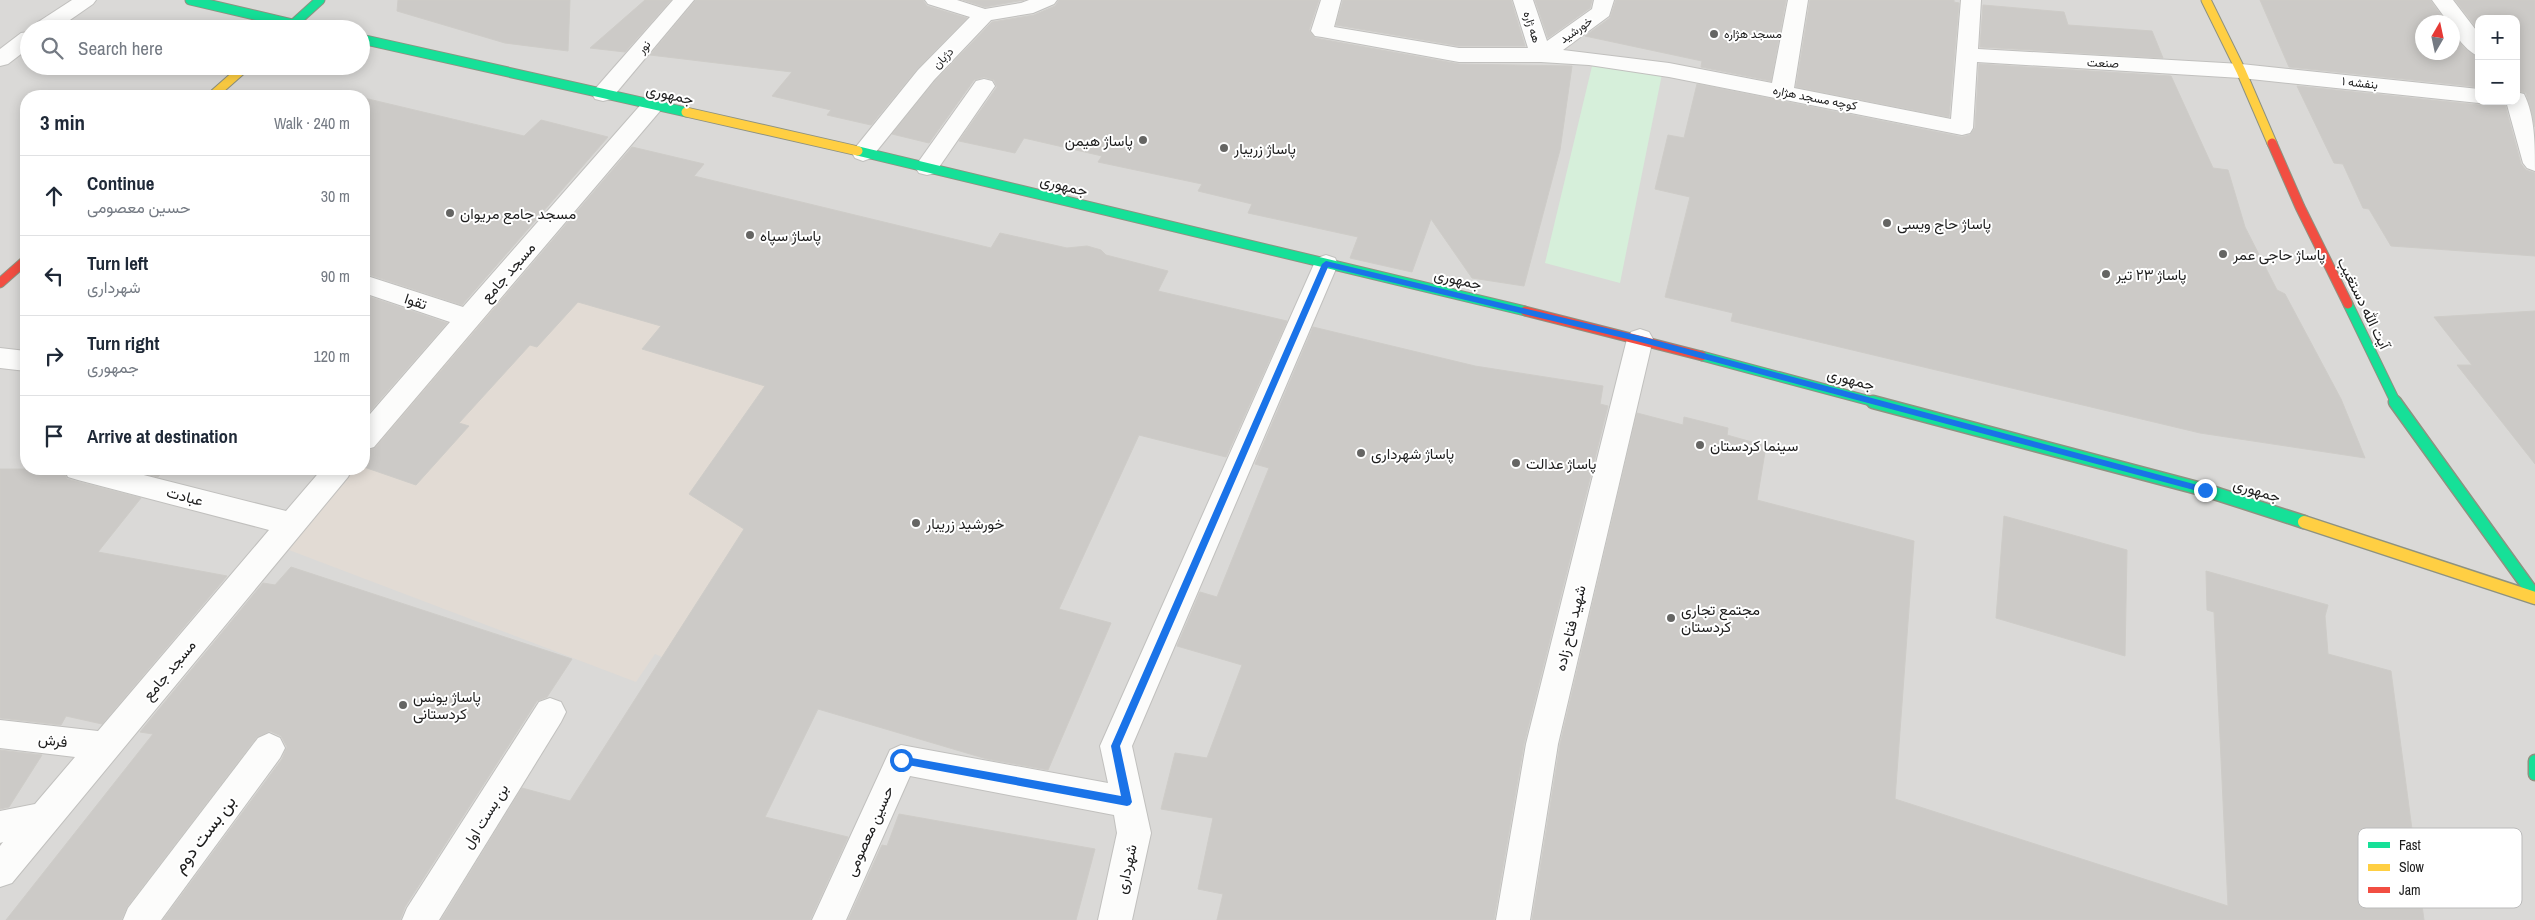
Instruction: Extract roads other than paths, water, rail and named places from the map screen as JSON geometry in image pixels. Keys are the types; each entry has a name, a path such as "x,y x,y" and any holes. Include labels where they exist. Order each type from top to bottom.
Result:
{"street":[{"path":"56,20 86,0"},
{"path":"190,0 268,20"},
{"path":"298,20 320,0"},
{"name":"نور","path":"603,94 684,0"},
{"path":"934,0 984,15 1026,9 1047,0"},
{"name":"کوچه مسجد هژاره","path":"1331,0 1322,31 1459,55 1540,55 1589,58 1651,67 1782,91 1962,128 1971,0"},
{"name":"هه ژاره","path":"1523,0 1540,55"},
{"name":"خورشید","path":"1540,55 1602,12 1604,0"},
{"path":"1782,91 1798,0"},
{"name":"آیت الله دستغیب","path":"2206,0 2241,71 2300,207 2397,405 2535,597"},
{"path":"2442,0 2475,44"},
{"name":"دژبان","path":"863,153 926,75 984,15"},
{"name":"جمهوری","path":"370,41 927,167 1640,339 2205,490 2535,597"},
{"path":"0,59 20,45"},
{"name":"صنعت","path":"1966,55 2241,71"},
{"name":"بنفشه ۱","path":"2241,71 2475,96"},
{"path":"219,90 236,75"},
{"path":"927,167 984,86"},
{"path":"2518,105 2535,163"},
{"name":"مسجد جامع","path":"370,432 652,106"},
{"name":"شهرداری","path":"1115,920 1131,817 1116,746 1326,264"},
{"path":"0,283 20,265"},
{"name":"تقوا","path":"370,286 468,318"},
{"name":"شهید فتاح زاده","path":"1514,920 1542,744 1640,339"},
{"path":"0,358 20,360"},
{"name":"عبادت","path":"101,475 291,524"},
{"name":"مسجد جامع","path":"0,871 333,475"},
{"name":"بن بست اول","path":"419,920 550,712"},
{"name":"فرش","path":"0,734 106,746"},
{"name":"بن بست دوم","path":"140,920 268,748"},
{"name":"حسین معصومی","path":"829,920 901,760 1131,817"},
{"path":"2535,761 2535,774"},
{"path":"0,827 44,818"}],"place":[{"name":"مسجد هژاره","path":"1714,34"},
{"name":"پاساژ هیمن","path":"1143,140"},
{"name":"پاساژ زریبار","path":"1224,148"},
{"name":"مسجد جامع مریوان","path":"450,213"},
{"name":"پاساژ حاج ویسی","path":"1887,223"},
{"name":"پاساژ سپاه","path":"750,235"},
{"name":"پاساژ حاجی عمر","path":"2223,254"},
{"name":"پاساژ ۲۳ تیر","path":"2106,274"},
{"name":"سینما کردستان","path":"1700,445"},
{"name":"پاساژ شهرداری","path":"1361,453"},
{"name":"پاساژ عدالت","path":"1516,463"},
{"name":"خورشید زریبار","path":"916,523"},
{"name":"مجتمع تجاری کردستان","path":"1671,618"},
{"name":"پاساژ یونس کردستانی","path":"403,705"}]}
